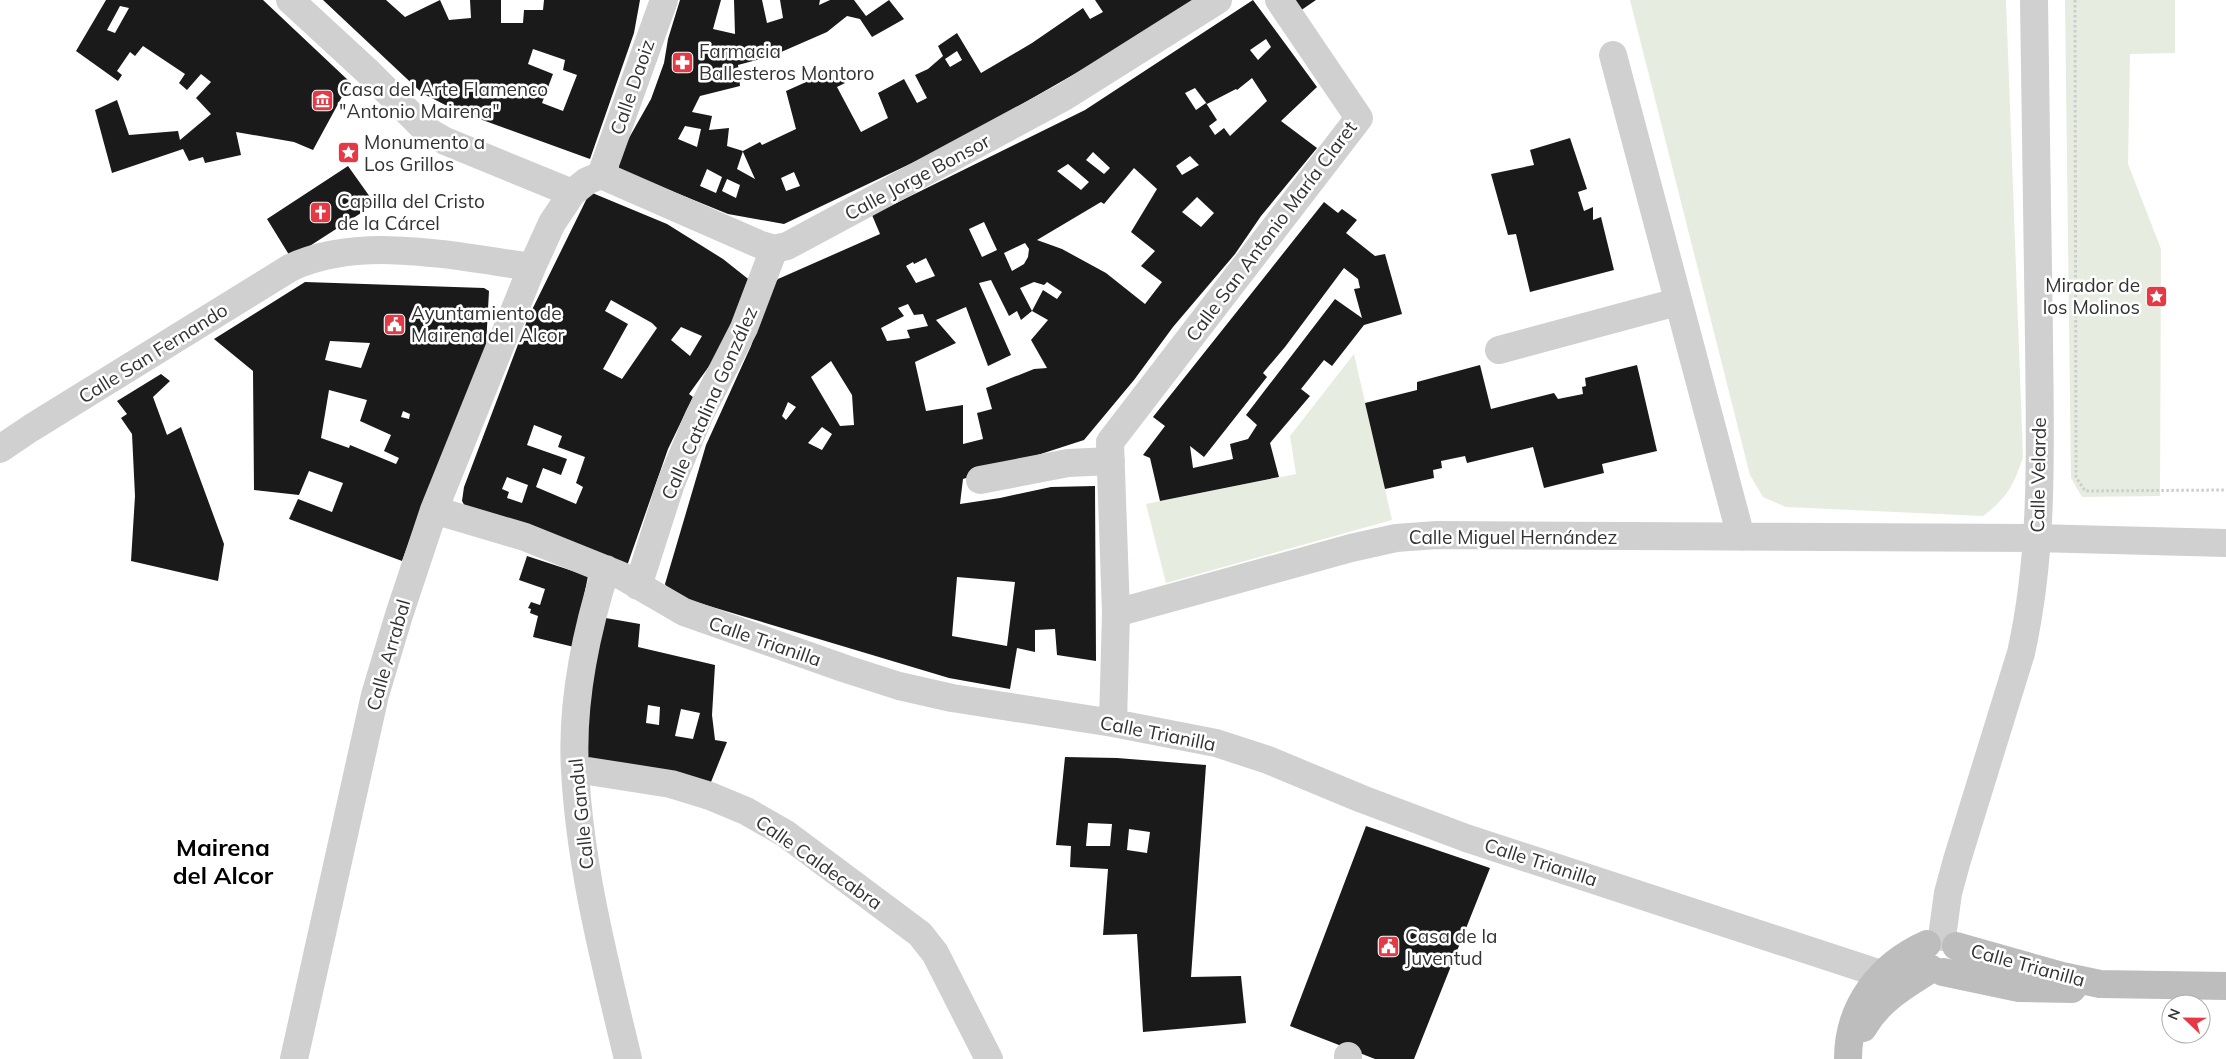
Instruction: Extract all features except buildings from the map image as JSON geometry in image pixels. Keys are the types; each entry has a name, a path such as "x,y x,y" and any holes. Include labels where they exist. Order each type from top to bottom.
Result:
{"street":[{"path":"290,0 366,70 426,130 445,141 572,193 587,181 601,175 742,238 774,249"},
{"name":"Calle Daoiz","path":"601,175 664,0"},
{"name":"Calle Jorge Bonsor","path":"774,249 799,241 1064,97 1218,0"},
{"name":"Calle San Antonio María Claret","path":"1113,723 1116,613 1110,442 1359,118 1279,0"},
{"name":"Calle Velarde","path":"1940,954 1948,893 1956,860 2021,653 2033,593 2040,470 2034,0"},
{"path":"1613,55 1677,302 1741,537"},
{"name":"Calle Arrabal","path":"294,1059 376,695 399,615 434,510 532,267 552,223 572,193"},
{"name":"Calle Catalina González","path":"638,586 671,483 703,408 744,328 774,249"},
{"name":"Calle San Fernando","path":"0,449 56,412 290,268 308,259 332,254 366,251 417,252 532,267"},
{"path":"1499,350 1677,302"},
{"path":"980,480 1068,463 1111,461"},
{"name":"Calle Trianilla","path":"434,510 525,537 606,569 684,612 899,686 999,707 1113,723 1216,743 1268,760 1362,799 1466,838 1881,974"},
{"name":"Calle Miguel Hernández","path":"1116,613 1351,548 1396,538 1437,535 2036,538 2226,543"},
{"name":"Calle Gandul","path":"606,569 586,644 576,717 575,768 583,854 597,928 628,1059"},
{"name":"Calle Caldecabra","path":"575,768 671,784 710,796 746,811 786,834 920,934 935,953 989,1059"},
{"path":"1849,1059 1850,1035 1861,1003 1881,974 1910,952 1940,954"},
{"path":"1849,1059 1861,1030 1871,1013 1940,954"},
{"name":"Calle Trianilla","path":"1940,954 2100,984 2226,986"}],"path":[{"path":"2075,0 2076,477 2085,491 2226,490"}],"shaded area":[{"path":"1630,0 2006,0 2023,457 2009,490 1983,516 1786,507 1763,497 1750,475"},
{"path":"2065,0 2175,0 2175,53 2130,54 2128,164 2161,249 2160,496 2082,497 2071,478"},
{"path":"1354,354 1392,520 1166,583 1146,504 1296,474 1290,436"}],"place":[{"name":"Farmacia Ballesteros Montoro","path":"683,62"},
{"name":"Casa del Arte Flamenco \"Antonio Mairena\"","path":"323,100"},
{"name":"Monumento a Los Grillos","path":"348,153"},
{"name":"Capilla del Cristo de la Cárcel","path":"321,212"},
{"name":"Mirador de los Molinos","path":"2156,296"},
{"name":"Ayuntamiento de Mairena del Alcor","path":"395,324"},
{"name":"Casa de la Juventud","path":"1389,947"}],"district":[{"name":"Mairena del Alcor","path":"223,862"}]}
